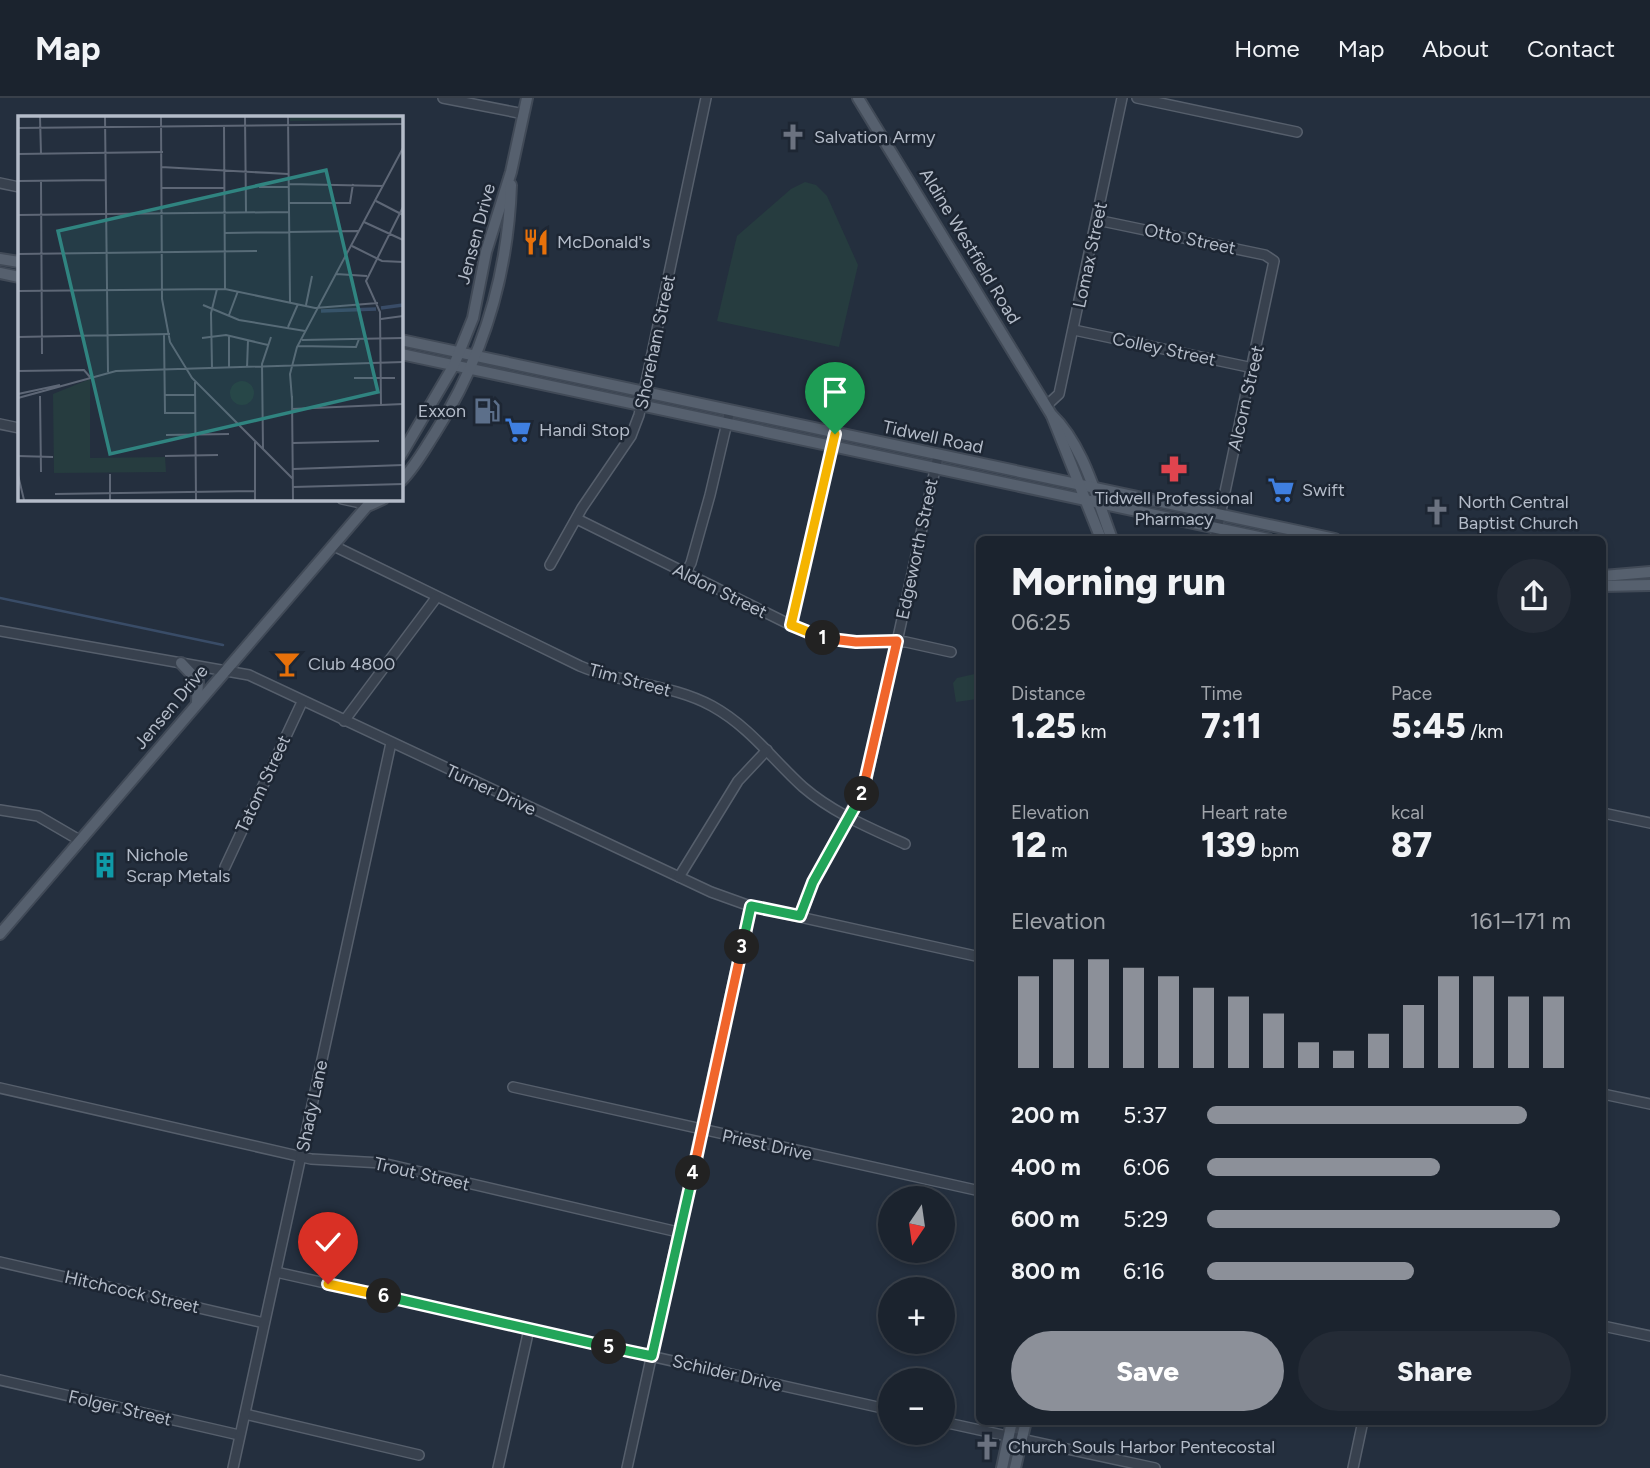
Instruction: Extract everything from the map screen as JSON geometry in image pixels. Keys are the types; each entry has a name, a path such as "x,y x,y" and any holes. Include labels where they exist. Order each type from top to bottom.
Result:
{"main road":[{"name":"Jensen Drive","path":"402,452 461,352 473,318 492,228 511,172 527,98"},
{"name":"Aldine Westfield Road","path":"858,98 1049,410 1066,428 1094,488 1111,536"},
{"name":"Jensen Drive","path":"403,475 456,399 476,356 504,259 510,222 511,172"},
{"path":"0,258 18,262"},
{"path":"0,273 18,277"},
{"name":"Tidwell Road","path":"402,340 1314,536"},
{"name":"Tidwell Road","path":"402,354 1086,499 1216,534 1237,536"},
{"name":"Aldine Westfield Road","path":"1049,410 1056,433 1081,485 1100,536"},
{"name":"Jensen Drive","path":"0,934 372,502"},
{"path":"1606,576 1650,572"},
{"path":"1606,586 1650,585"},
{"path":"181,663 198,681 197,704"},
{"path":"1002,1468 1011,1425"},
{"path":"1015,1468 1025,1425"}],"street":[{"path":"443,98 524,114"},
{"name":"Shoreham Street","path":"550,565 631,436 642,404 706,98"},
{"name":"Lomax Street","path":"1049,410 1059,394 1074,330 1122,98"},
{"path":"1137,98 1297,132"},
{"path":"0,183 18,187"},
{"name":"Otto Street","path":"1097,220 1265,255 1274,261 1275,268"},
{"name":"Alcorn Street","path":"1216,534 1275,268"},
{"name":"Colley Street","path":"1074,330 1254,368"},
{"path":"685,573 691,563 704,518 730,410"},
{"path":"0,424 18,428"},
{"path":"791,625 835,434"},
{"name":"Edgeworth Street","path":"800,916 813,882 866,782 938,456"},
{"path":"352,500 372,502"},
{"name":"Aldon Street","path":"577,519 791,625 839,641 897,641 951,652"},
{"name":"Tim Street","path":"334,546 436,598 593,672 683,694 711,705 744,726 804,787 849,818 905,844"},
{"path":"344,721 436,598"},
{"name":"Turner Drive","path":"0,631 250,676 679,877 751,906 976,956"},
{"name":"Tatom Street","path":"225,867 302,702"},
{"name":"Shady Lane","path":"233,1468 391,743"},
{"path":"679,877 738,781 767,750"},
{"path":"0,810 38,817 81,841"},
{"path":"1606,814 1650,823"},
{"path":"627,1468 751,906"},
{"name":"Priest Drive","path":"513,1087 976,1190"},
{"name":"Trout Street","path":"0,1088 301,1157 382,1163 678,1232"},
{"path":"1606,1095 1650,1104"},
{"name":"Hitchcock Street","path":"0,1262 264,1323"},
{"name":"Schilder Drive","path":"275,1272 878,1407"},
{"path":"1606,1327 1650,1336"},
{"path":"498,1468 529,1329"},
{"name":"Folger Street","path":"0,1380 240,1435"},
{"path":"245,1414 419,1455"},
{"path":"955,1425 1155,1468"},
{"path":"1353,1468 1362,1425"}],"green space":[{"path":"805,182 816,185 827,196 858,265 839,347 717,321 737,236 791,189"},
{"path":"976,674 976,699 956,702 953,683 957,678"}],"waterway":[{"path":"0,598 223,645"}],"place":[{"name":"Salvation Army","path":"793,137"},
{"name":"McDonald's","path":"536,242"},
{"name":"Exxon","path":"487,411"},
{"name":"Handi Stop","path":"518,430"},
{"name":"Tidwell Professional Pharmacy","path":"1174,469"},
{"name":"Swift","path":"1281,490"},
{"name":"North Central Baptist Church","path":"1437,512"},
{"name":"Club 4800","path":"287,664"},
{"name":"Nichole Scrap Metals","path":"105,865"},
{"name":"Church Souls Harbor Pentecostal","path":"987,1447"}],"route":[{"path":"328,1284 652,1356 751,906 800,916 807,894 832,844 857,804 866,782 897,641 839,641 807,633 791,625 835,434"}]}
